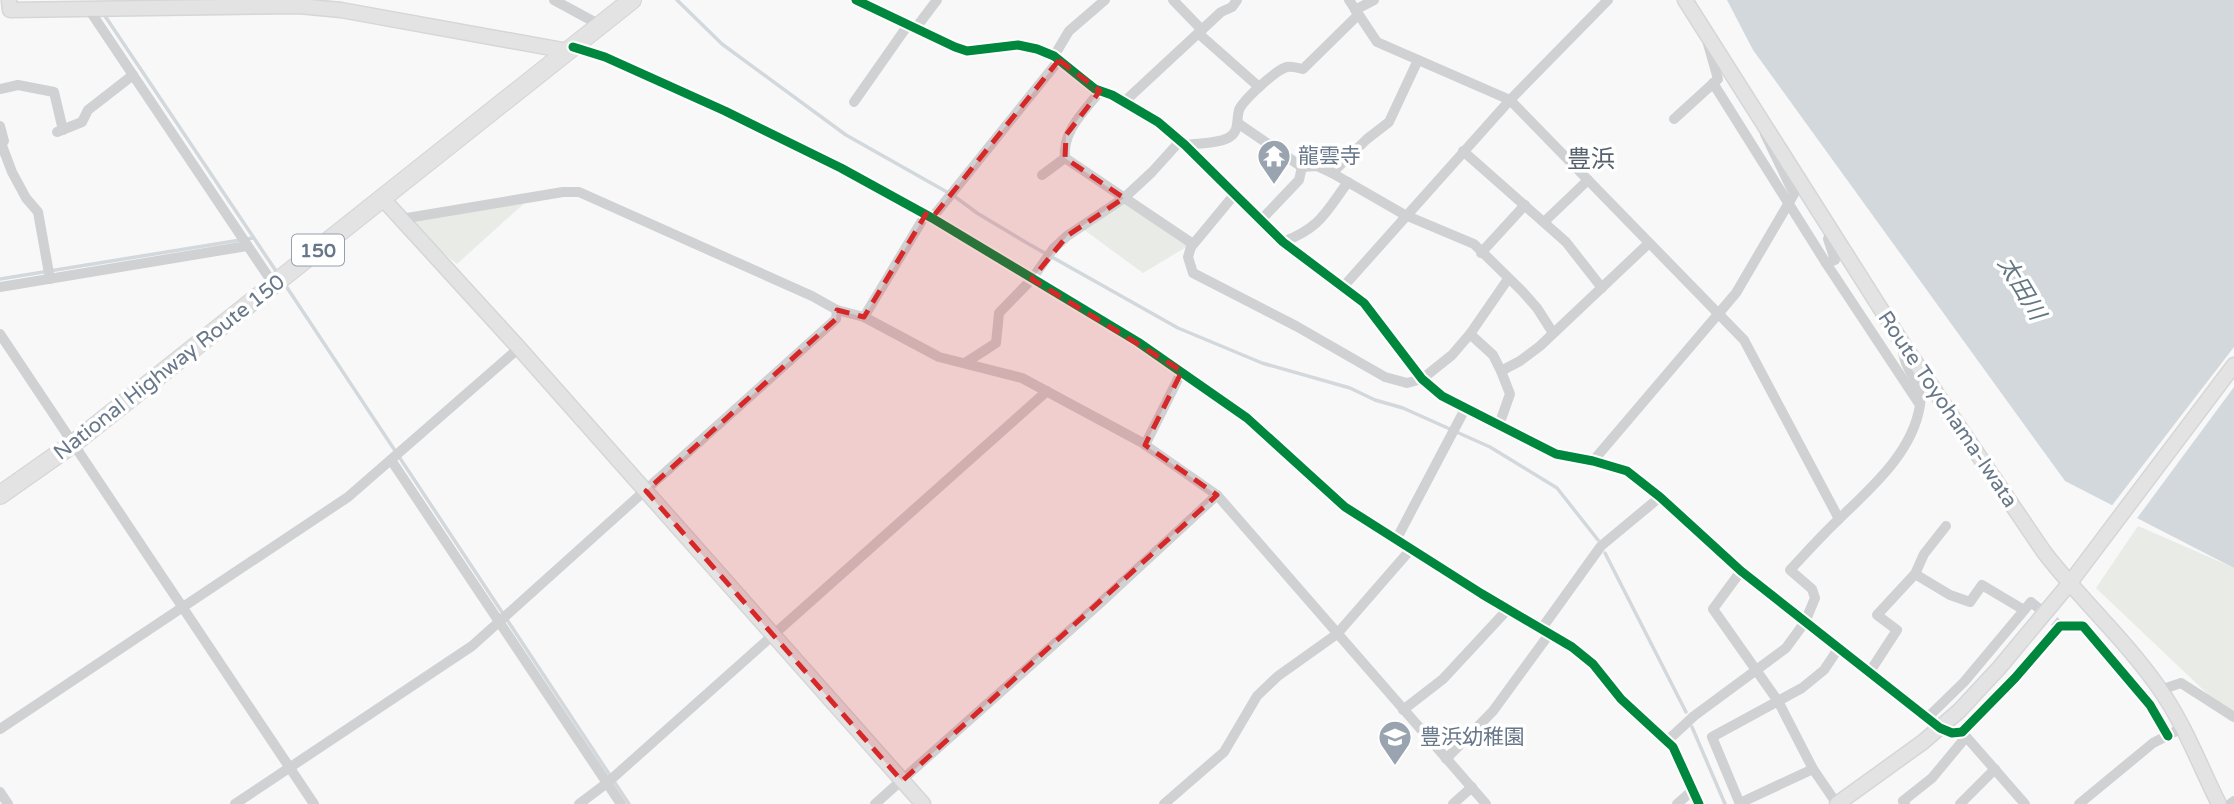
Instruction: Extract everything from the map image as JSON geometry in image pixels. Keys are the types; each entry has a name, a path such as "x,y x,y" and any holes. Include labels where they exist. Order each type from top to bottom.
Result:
{"highway":[{"name":"National Highway Route 150","path":"0,495 74,443 632,0"}],"street":[{"path":"554,0 600,25"},
{"path":"856,0 967,51 1018,45 1057,58 1095,89 1158,122 1259,221 1364,303 1422,379 1442,396 1556,454 1627,471 1660,497 1741,571 1869,673 1940,728 1964,734 2025,804"},
{"path":"854,102 912,27 937,0"},
{"path":"864,317 929,216 1057,58 1069,31 1105,0"},
{"path":"1173,0 1200,32 1259,87"},
{"path":"1124,102 1237,0"},
{"path":"1349,0 1377,42 1510,100 1744,340 1839,519"},
{"path":"965,363 996,343 999,313 1032,279 1053,249 1067,236 1124,198 1182,143 1227,139 1239,124 1240,108 1259,87 1281,69 1289,66 1303,69 1357,13 1374,0"},
{"path":"1342,287 1510,100 1608,0"},
{"name":"Route Toyohama-Iwata","path":"1685,0 1903,344 2044,552 2160,690 2219,804"},
{"path":"6,7 88,9 259,3 341,10 604,57 725,111 841,168 929,216 1138,342 1247,418 1345,507 1410,550 1572,647 1593,664 1621,699 1667,741 1681,761 1699,804"},
{"path":"88,9 274,285"},
{"path":"1674,119 1718,76 1705,34"},
{"path":"1332,173 1389,122 1418,60"},
{"path":"0,89 18,85 54,92 60,131 82,122 88,110 132,75"},
{"path":"1713,83 1826,263 1920,405"},
{"path":"1100,91 1066,135 1063,146 1065,158 1193,244"},
{"path":"1592,461 1736,293 1794,194 1766,140 1762,123"},
{"path":"1239,124 1302,167 1317,166 1405,215 1474,244 1537,308 1553,333"},
{"path":"0,126 4,141 0,143 12,172 26,198 38,212 50,279"},
{"path":"1463,151 1566,242 1602,288"},
{"path":"1042,175 1065,158"},
{"path":"1259,221 1299,180 1302,167"},
{"path":"1544,222 1588,180"},
{"path":"1283,242 1306,233 1316,225 1348,182"},
{"path":"401,219 563,192 579,192 812,296 837,310 864,317 939,357 1022,378 1047,390 1145,444 1217,495 1486,804"},
{"path":"1234,195 1193,244 1188,257 1193,273 1296,326 1385,377 1407,383 1422,379 1452,355 1508,279"},
{"path":"383,199 519,348 923,804"},
{"path":"1481,253 1525,205"},
{"path":"1826,263 1835,260 1828,239 1832,232"},
{"path":"1501,371 1520,361 1553,333 1649,243"},
{"path":"0,287 247,246"},
{"path":"235,804 460,654 836,319 837,310"},
{"path":"1470,334 1493,355 1510,394 1499,425"},
{"path":"1,337 314,804"},
{"path":"1667,741 1694,716 1786,648 1805,622 1815,598 1812,589 1790,570 1875,485 1893,463 1912,431 1920,405 1920,394 1902,353 1903,344"},
{"path":"0,729 348,497 519,348"},
{"path":"1741,571 1713,609 1778,701 1813,769 1837,804 1940,728 1999,668 2069,584 2234,365"},
{"path":"1145,444 1182,371"},
{"path":"579,804 607,783 775,635 1047,390"},
{"path":"1396,540 1465,409"},
{"path":"391,460 621,804"},
{"path":"875,804 1217,495"},
{"path":"1446,759 1493,710 1601,546 1660,497"},
{"path":"1869,673 1896,631 1877,615 1915,574 1924,554 1947,526"},
{"path":"1164,804 1224,752 1256,696 1278,676 1337,634 1410,550"},
{"path":"1915,574 1950,595 1970,602 1982,585 2028,606 1964,682 1927,718"},
{"path":"1403,710 1443,678 1508,609"},
{"path":"1905,804 1903,801 1932,778 1964,734 2060,626 2083,626 2150,705 2168,736"},
{"path":"1813,769 1740,803 1712,737 1802,688 1824,670 1839,649"},
{"path":"2160,690 2181,683 2234,717"},
{"path":"2079,804 2153,743 2182,728"},
{"path":"1960,804 1995,769"},
{"path":"1453,804 1472,787"},
{"path":"1677,804 1693,790"},
{"path":"0,792 8,804"},
{"path":"2230,804 2234,801"}],"highlighted area":[{"path":"1059,60 1100,91 1066,135 1065,158 1124,198 1067,236 1032,279 1182,371 1145,445 1217,495 902,781 646,491 836,319 837,310 864,317 926,214 932,218"}],"shaded area":[{"path":"530,198 457,264 401,219"},
{"path":"1123,201 1188,246 1143,273 1083,229"},
{"path":"2138,526 2234,568 2234,719 2096,588"}],"water":[{"name":"太田川","path":"1727,0 2234,0 2234,568 2065,481 1753,50"}],"pier":[{"path":"2234,347 2234,387 2135,521 2110,508"}],"waterway":[{"path":"677,0 722,44 846,135 954,196 1027,243 1178,328 1262,363 1350,388 1375,400 1403,408 1490,447 1557,488 1598,540"},
{"path":"103,13 278,274"},
{"path":"0,279 253,238"},
{"path":"284,283 629,804"},
{"path":"1605,553 1686,712"},
{"path":"1692,727 1725,804"}],"tunnel":[{"path":"2031,602 2060,626"}],"cycle path":[{"path":"856,0 967,51 1018,45 1037,49 1054,56 1095,89 1112,95 1158,122 1185,145 1283,242 1364,303 1422,379 1442,396 1556,454 1627,471 1660,497 1741,571 1940,728 1952,733 1962,732 2015,678 2060,626 2083,626 2150,705 2168,736"},
{"path":"573,47 605,57 725,111 841,168 932,218 1138,342 1247,418 1345,507 1482,594 1572,647 1593,664 1621,699 1673,747 1699,804"}],"place":[{"name":"龍雲寺","path":"1274,186"},
{"name":"豊浜幼稚園","path":"1395,767"}],"district":[{"name":"豊浜","path":"1591,159"}]}
